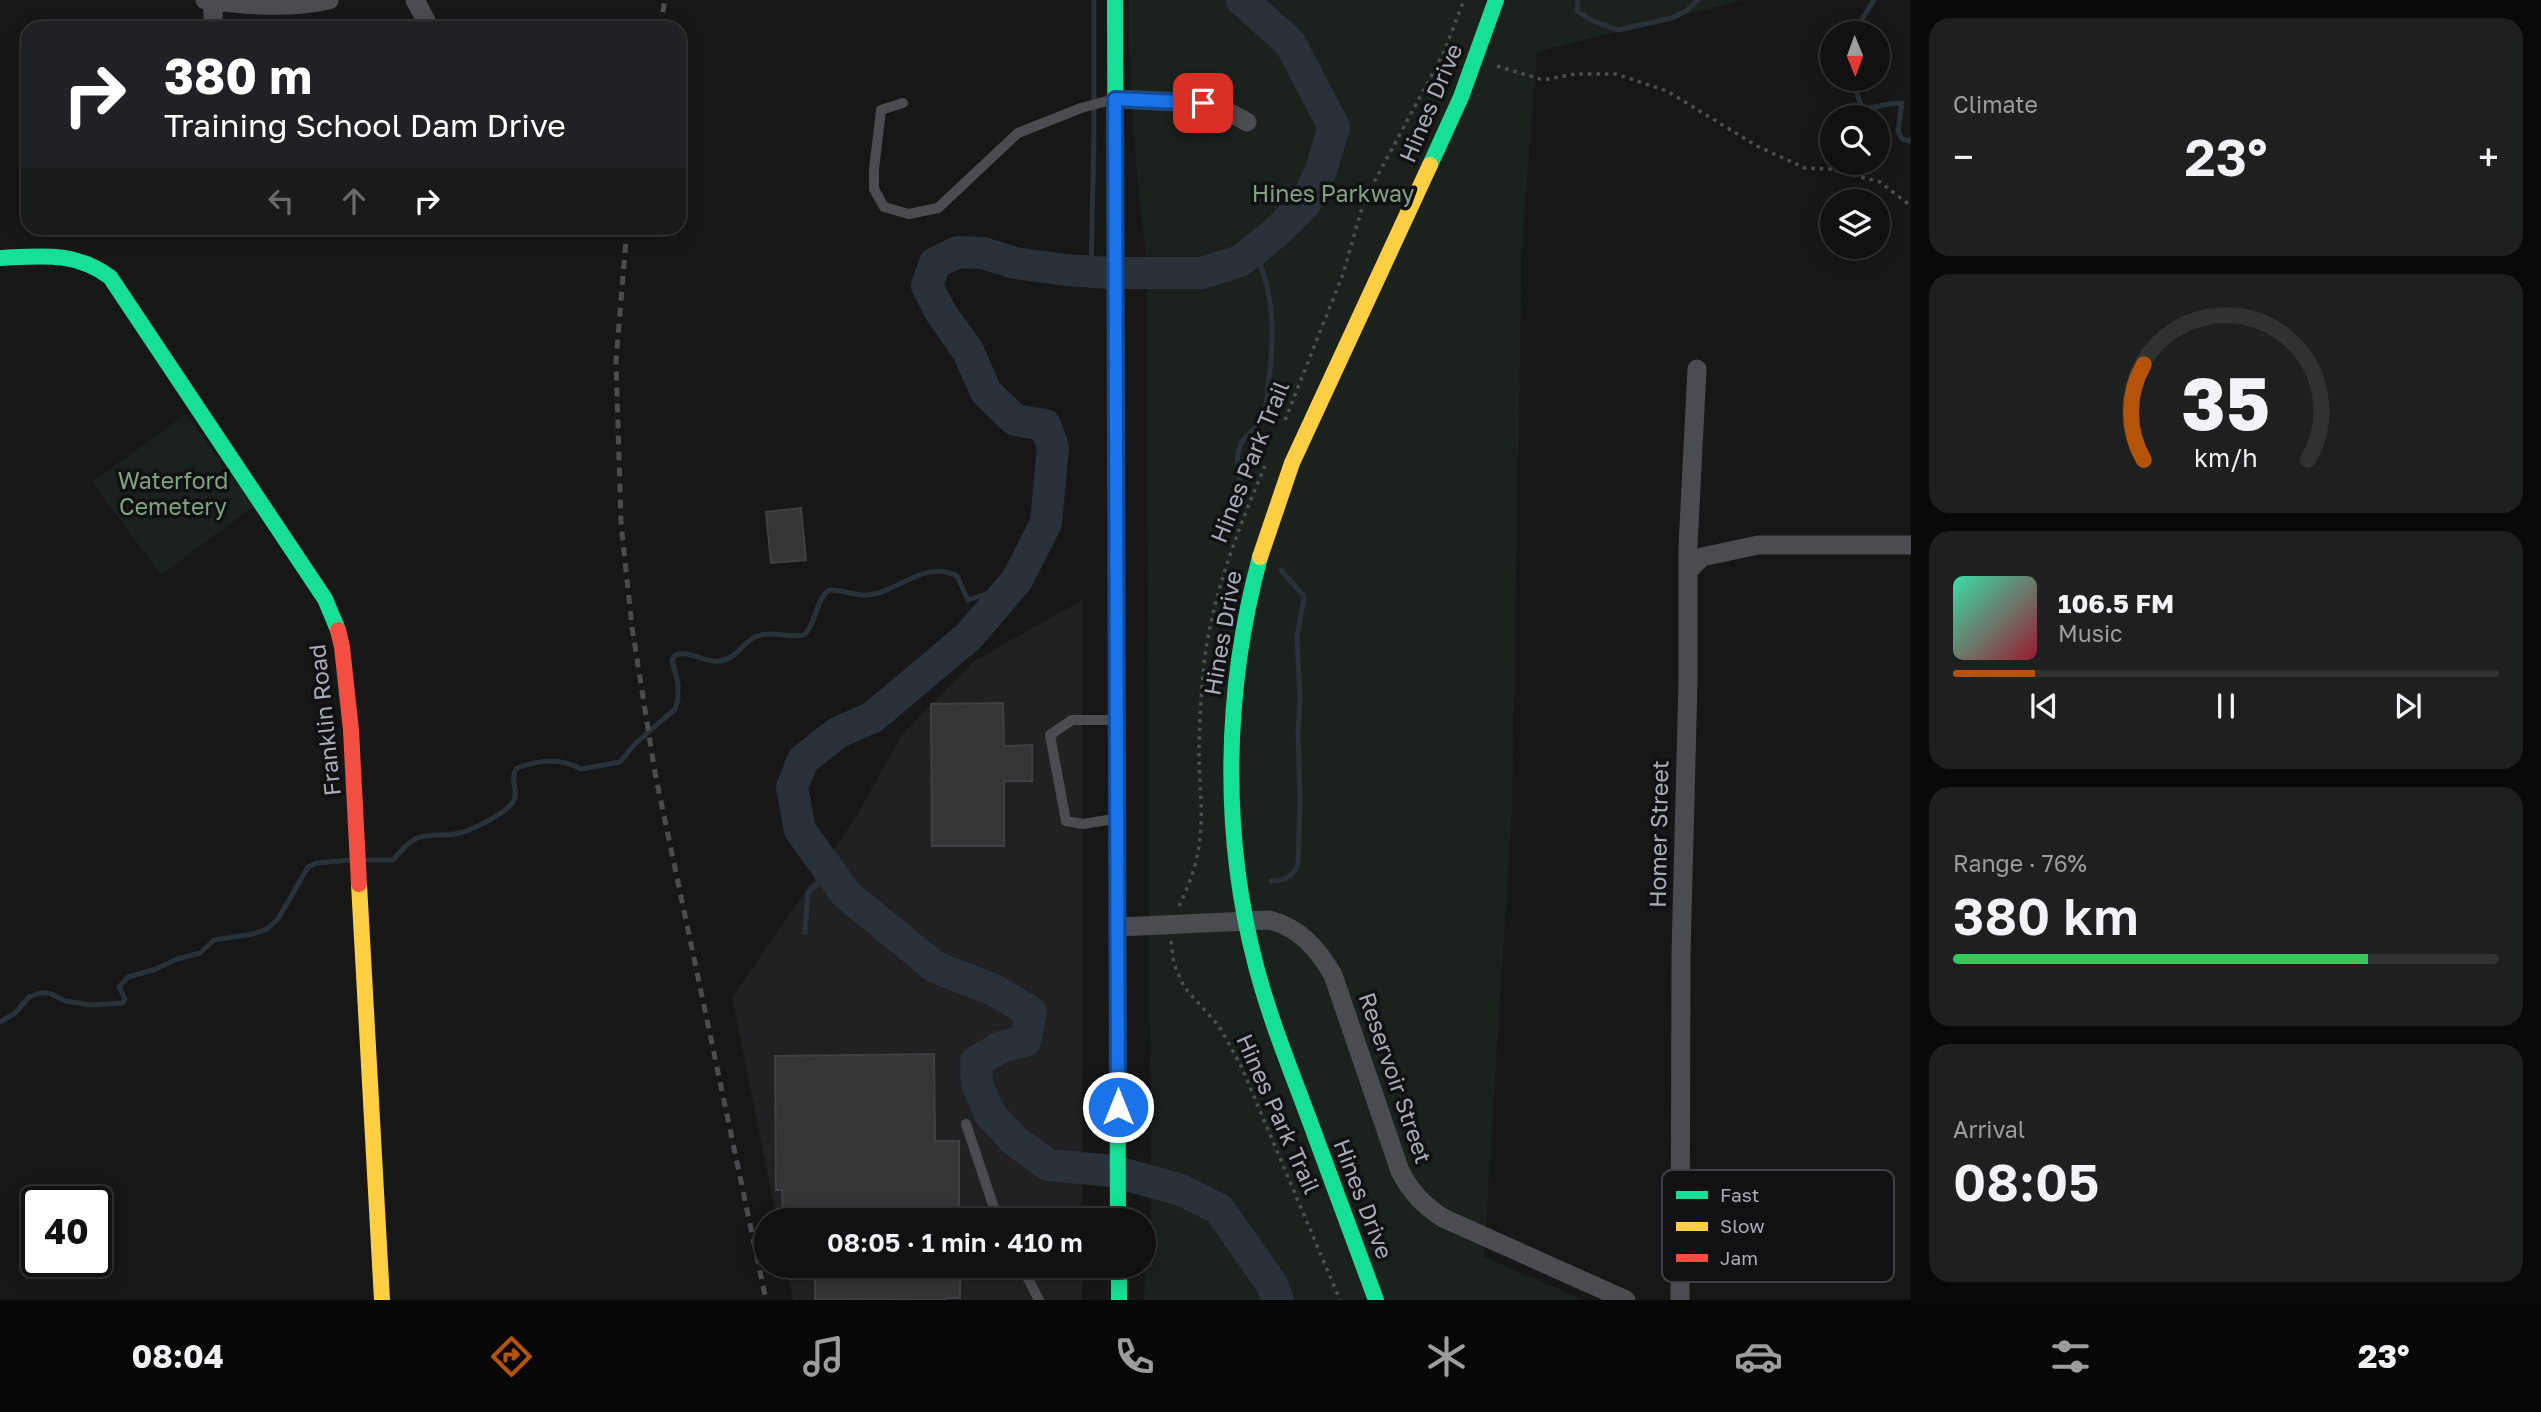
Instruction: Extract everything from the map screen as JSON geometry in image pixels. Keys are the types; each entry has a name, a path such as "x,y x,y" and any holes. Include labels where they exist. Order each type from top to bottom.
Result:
{"street":[{"path":"205,0 267,7 329,0"},
{"path":"415,0 426,21"},
{"path":"1115,0 1118,1208"},
{"name":"Hines Drive","path":"1377,1300 1281,1046 1258,975 1245,922 1234,838 1231,751 1238,665 1255,575 1269,524 1292,463 1476,60 1496,0"},
{"path":"213,1 213,21"},
{"path":"1115,99 1203,103 1223,109 1247,122"},
{"name":"Franklin Road","path":"0,258 75,257 100,268 110,277 325,599 337,627 342,647 351,730 382,1300"},
{"name":"Homer Street","path":"1681,1170 1681,953 1688,571 1697,369"},
{"path":"1688,571 1702,557 1758,545 1911,545"},
{"name":"Reservoir Street","path":"1119,927 1269,920 1289,926 1307,940 1333,975 1400,1171 1421,1202 1443,1218 1626,1300"},
{"path":"1119,1278 1119,1300"},
{"name":"Homer Street","path":"1681,1282 1681,1300"}],"lane":[{"path":"903,103 881,110 874,189 884,207 909,215 938,208 1018,133 1040,122 1115,99"},
{"path":"1118,720 1072,720 1050,735 1066,821 1083,824 1118,819"},
{"path":"966,1124 994,1208"},
{"path":"1028,1278 1039,1300"}],"path":[{"name":"Hines Park Trail","path":"1280,430 1342,274 1364,201 1445,49 1464,0"},
{"path":"1445,49 1544,80 1575,74 1616,74 1667,91 1757,146 1805,168 1830,169 1880,182 1911,206"},
{"name":"Hines Park Trail","path":"1270,454 1239,526 1217,596 1204,662 1199,744 1199,850 1173,924 1171,940 1174,964 1184,987 1219,1026 1241,1066 1340,1300"}],"shaded area":[{"path":"1082,600 1082,1208 775,1208 732,998 856,817 901,736 974,661"},
{"path":"789,1278 1082,1278 1082,1300 793,1300"}],"green space":[{"name":"Hines Parkway","path":"1129,0 1743,0 1537,52 1522,245 1512,808 1484,1257 1583,1300 1144,1300 1144,1278 1156,1278 1156,1208 1151,1208 1146,254 1133,127"},
{"name":"Waterford Cemetery","path":"186,414 254,506 161,575 92,482"}],"building":[{"path":"801,508 806,560 771,563 766,512"},
{"path":"1003,703 1004,746 1032,745 1032,781 1004,781 1004,846 932,846 931,704"},
{"path":"934,1054 935,1141 959,1141 959,1208 783,1208 782,1190 776,1190 775,1056"},
{"path":"815,1278 960,1278 960,1298 815,1299"}],"waterway":[{"path":"1091,271 1094,0"},
{"path":"1242,0 1290,43 1334,127 1321,170 1305,204 1273,235 1240,261 1202,273 1066,270 1015,263 983,253 958,252 935,263 927,286 941,313 968,351 986,392 1015,420 1045,425 1053,447 1046,523 1017,580 969,636 873,717 837,733 803,760 792,787 800,830 846,894 935,967 994,990 1031,1012 1025,1041 1001,1047 976,1062 977,1084 990,1114 1015,1141 1048,1165 1113,1171 1181,1190 1219,1209 1271,1283 1278,1300"},
{"path":"1578,0 1577,11 1593,21 1618,30 1672,18 1686,11 1698,0"},
{"path":"1861,21 1874,0"},
{"path":"1857,91 1863,106 1902,103 1898,131 1902,139 1911,141"},
{"path":"1242,489 1238,453 1242,442 1263,417 1272,351 1270,299 1254,250"},
{"path":"1271,881 1288,877 1298,864 1300,701 1297,636 1304,599 1281,570"},
{"path":"367,860 393,860 417,838 461,833 494,818 508,808 514,799 514,777 517,768 549,761 581,769 620,762 636,743 675,709 678,700 678,683 672,660 675,655 687,654 719,661 730,658 750,640 761,635 804,635 821,600 829,590 867,595 933,572 957,576 968,600 1013,585"},
{"path":"0,1022 15,1013 29,997 39,993 49,993 66,1001 91,1005 122,1003 125,999 119,987 128,977 200,953 214,940 267,929 278,919 308,867 316,863 350,860"},
{"path":"805,932 808,893 830,871"}],"railway":[{"path":"661,21 665,0"},
{"path":"626,235 616,361 621,523 632,627 655,773 766,1300"}],"traffic: fast":[{"path":"1115,0 1117,626"},
{"path":"1430,165 1461,97 1496,0"},
{"path":"0,258 44,256 70,259 110,277 325,599 338,630"},
{"path":"1260,557 1239,658 1234,710 1231,762 1237,865 1256,966 1273,1021 1376,1300"},
{"path":"1117,967 1118,1208"},
{"path":"1119,1278 1119,1300"}],"traffic: slow":[{"path":"1260,557 1292,463 1430,165"},
{"path":"359,884 382,1300"}],"traffic: jam":[{"path":"1117,626 1117,967"},
{"path":"338,630 351,730 359,884"}],"route":[{"path":"1118,1107 1115,99 1203,103"}]}
